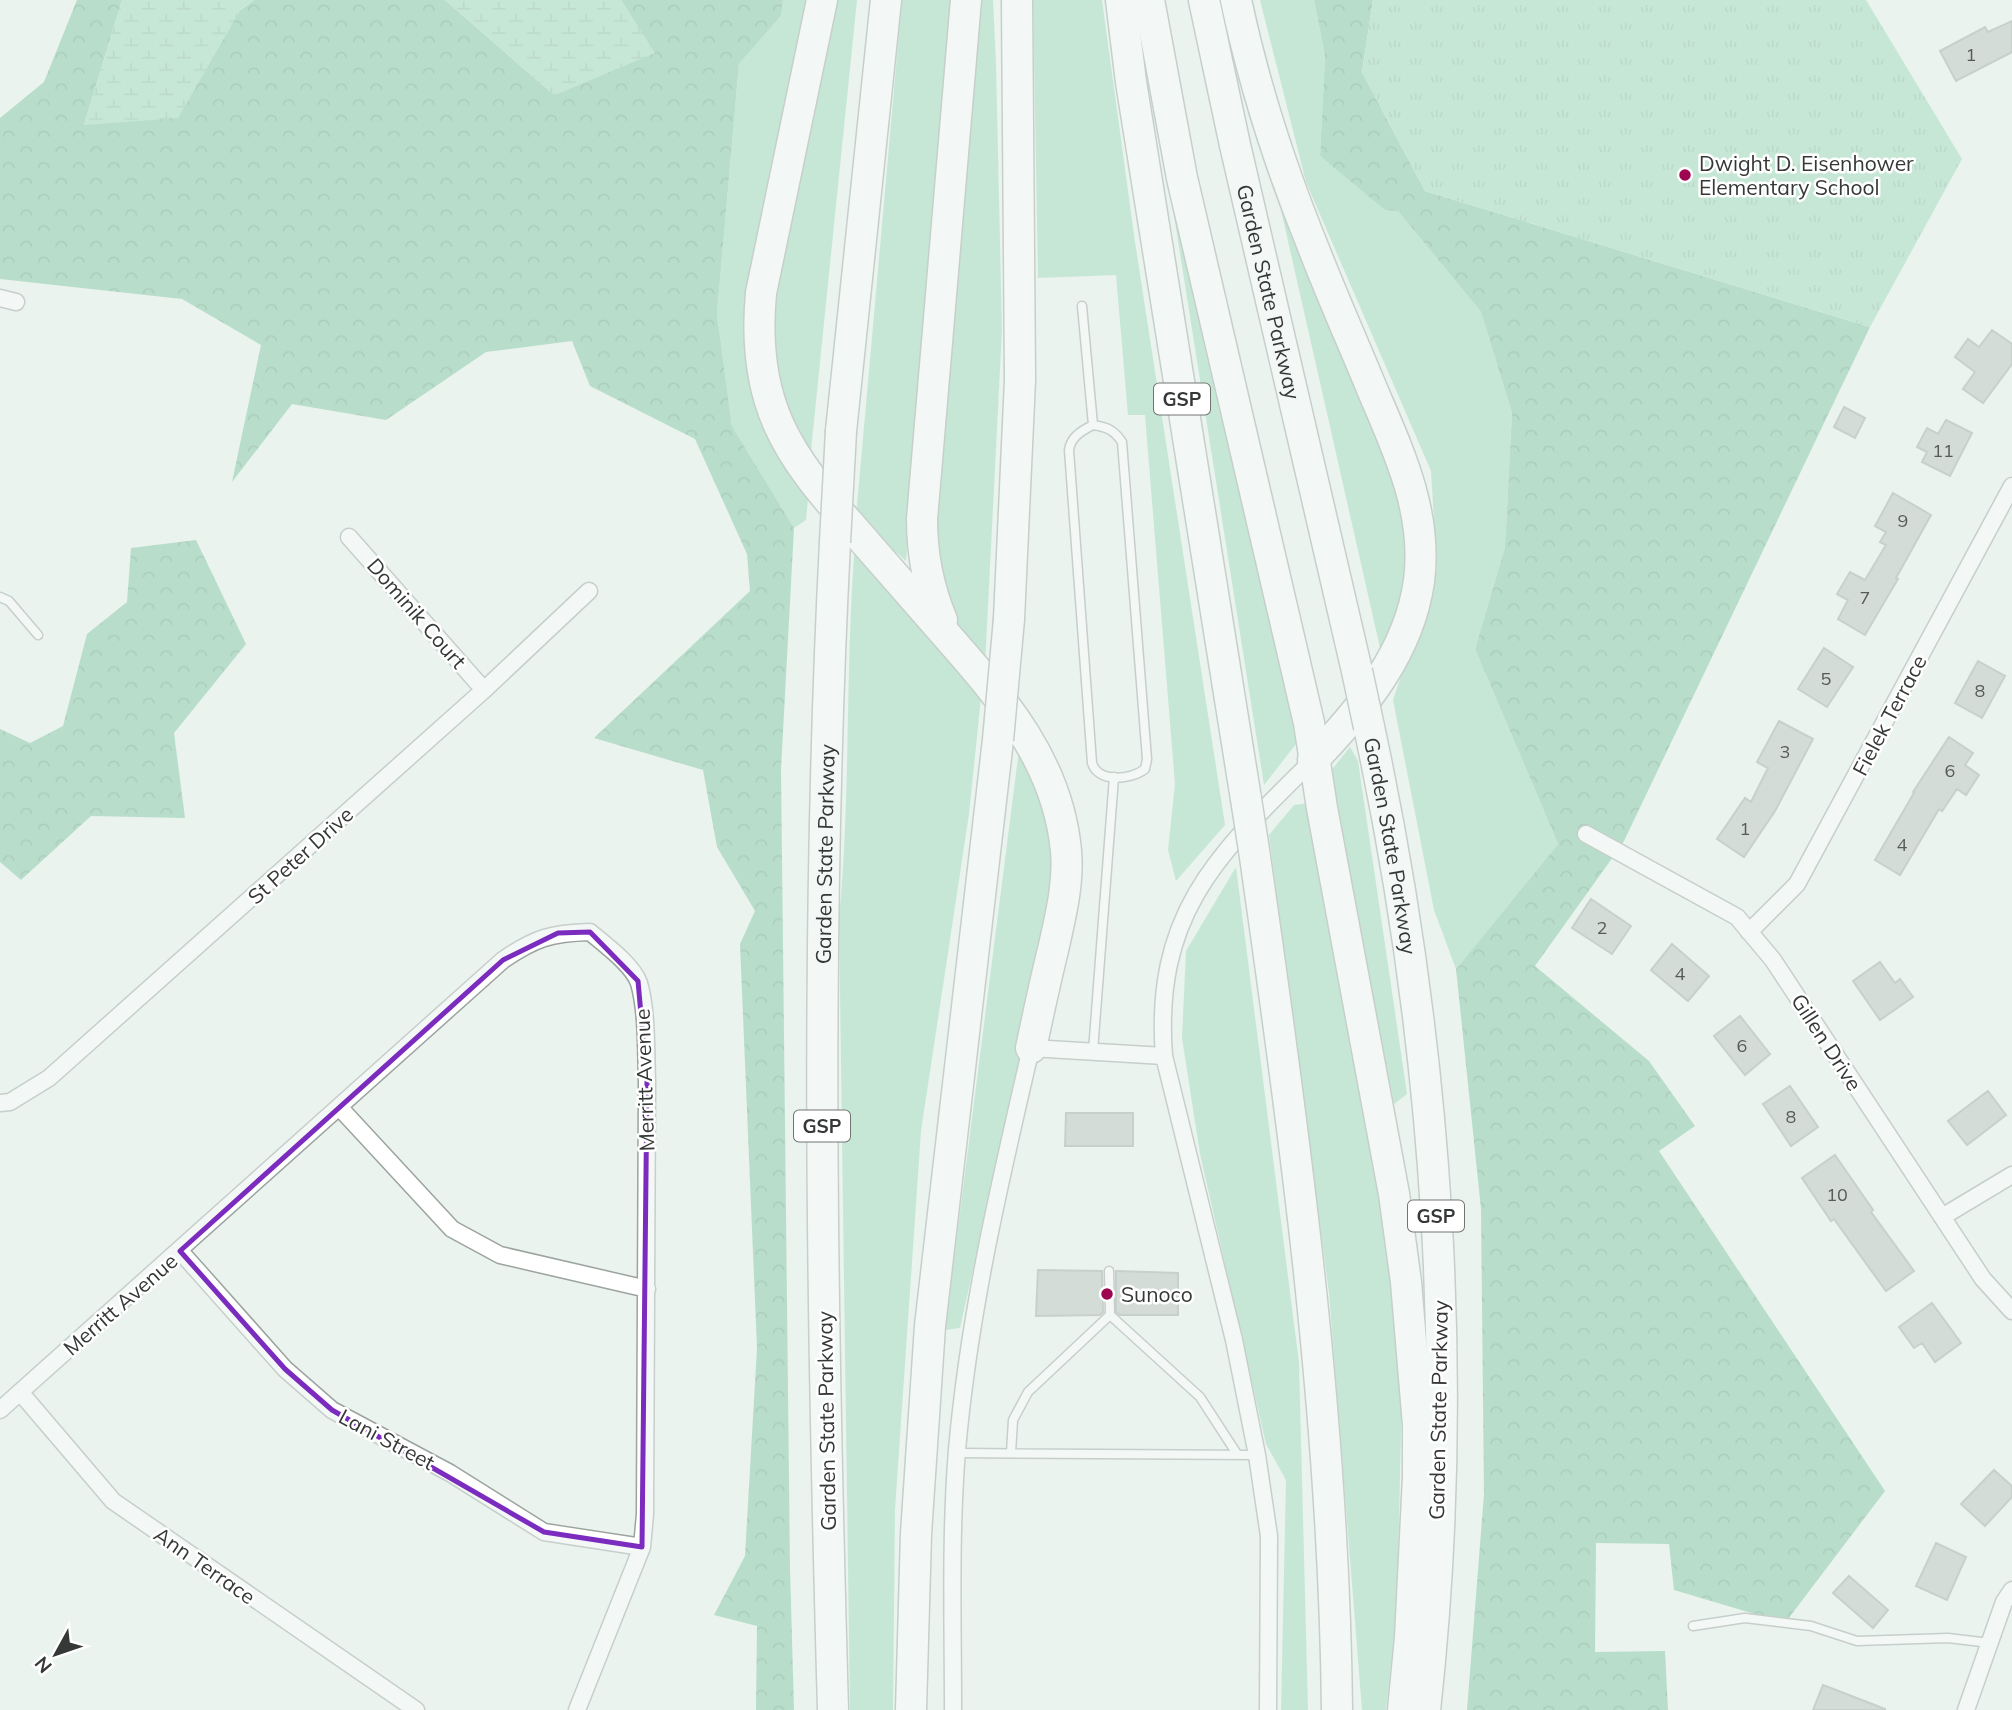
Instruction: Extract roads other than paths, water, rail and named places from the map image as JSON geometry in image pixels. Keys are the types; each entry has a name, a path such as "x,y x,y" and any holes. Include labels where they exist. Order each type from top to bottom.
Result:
{"highway":[{"path":"822,0 761,293 759,333 765,380 777,423 801,464 833,505 1000,696 1034,747 1049,779 1064,833 1066,871 1061,913 1031,1048"},
{"name":"Garden State Parkway","path":"832,1710 825,1399 822,1048 825,791 841,431 886,0"},
{"path":"951,640 933,598 928,578 922,540 922,519 966,0"},
{"path":"911,1710 916,1534 930,1326 998,740 1009,619 1020,368 1017,0"},
{"name":"GSP","path":"1121,0 1131,82 1254,850 1283,1055 1313,1316 1330,1536 1337,1710"},
{"path":"1149,0 1182,178 1302,691 1394,1194 1407,1294 1418,1425 1418,1476 1404,1710"},
{"name":"Garden State Parkway","path":"1204,0 1369,727 1396,863 1416,1002 1431,1141 1439,1265 1439,1487 1425,1710"},
{"path":"1236,0 1256,80 1284,173 1408,477 1421,539 1419,583 1414,606 1392,662 1368,697 1313,760"}],"street":[{"name":"Fielek Terrace","path":"1749,932 1797,884 2012,486"},
{"name":"Dominik Court","path":"349,537 485,690"},
{"name":"St Peter Drive","path":"0,1103 10,1102 48,1078 485,690 589,591"},
{"path":"1268,1710 1269,1536 1257,1455 1234,1340 1164,1056 1162,1012 1168,967 1191,901 1232,843 1313,760"},
{"name":"Gillen Drive","path":"1586,834 1737,917 1773,960 1983,1279 2012,1311"},
{"name":"Merritt Avenue","path":"0,1410 503,960 526,944 558,933 590,932 615,952 638,981 645,1024 648,1081 645,1514 642,1547 578,1710"},
{"path":"953,1710 954,1516 957,1453 968,1354 979,1283 1031,1048 1164,1056"},
{"path":"340,1108 452,1229 500,1255 647,1289"},
{"path":"1942,1217 2012,1175"},
{"name":"Lani Street","path":"180,1251 285,1369 332,1410 450,1473 544,1532 642,1547"},
{"name":"Ann Terrace","path":"20,1392 113,1502 416,1710"},
{"path":"1966,1710 2004,1602 2012,1590"}],"lane":[{"path":"1082,306 1093,425"},
{"path":"1093,425 1107,428 1117,434 1122,442 1147,759 1145,769 1139,773 1129,777 1114,777 1094,771 1092,763 1069,450 1070,442 1082,430 1093,425"},
{"path":"0,597 9,601 38,635"},
{"path":"1093,1051 1114,777"},
{"path":"1109,1271 1110,1315 1200,1397 1237,1454"},
{"path":"1011,1453 1013,1420 1028,1392 1110,1315"},
{"path":"957,1453 1257,1455"},
{"path":"1693,1626 1745,1618 1811,1626 1857,1641 1948,1639 1990,1643"}],"place":[{"name":"Dwight D. Eisenhower Elementary School","path":"1685,175"},
{"name":"Sunoco","path":"1107,1294"}]}
